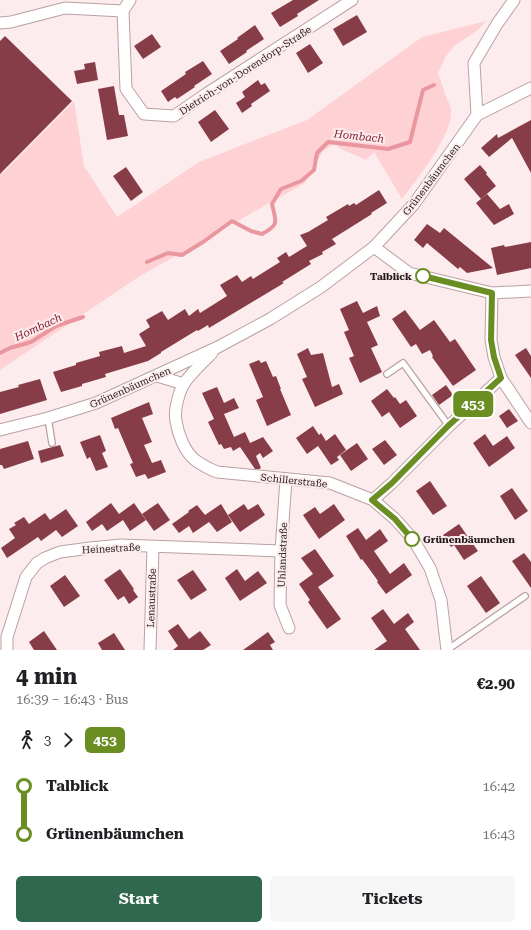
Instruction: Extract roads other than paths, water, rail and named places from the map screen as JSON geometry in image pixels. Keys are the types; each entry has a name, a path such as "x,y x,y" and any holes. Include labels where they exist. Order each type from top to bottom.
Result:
{"street":[{"path":"0,23 11,22 65,8 123,11 130,0"},
{"name":"Dietrich-von-Dorendorp-Straße","path":"123,11 126,89 144,114 174,116 352,0"},
{"path":"477,115 474,62 497,24 514,0"},
{"name":"Grünenbäumchen","path":"0,430 48,418 96,403 218,347 270,320 321,286 374,247 414,204 477,115 531,88"},
{"path":"374,247 409,272 492,293 531,291"},
{"path":"492,293 491,340 494,357 501,378 531,423"},
{"name":"Schillerstraße","path":"218,347 184,384 177,401 176,420 184,446 194,459 217,472 330,483 372,500 395,519 412,539 430,568 441,600 448,650"},
{"path":"157,376 184,384"},
{"path":"372,500 392,483 448,426 501,378"},
{"name":"Uhlandstraße","path":"286,479 281,551 280,604 289,628"},
{"name":"Heinestraße","path":"7,650 7,637 26,577 37,563 60,552 121,546 281,551"},
{"name":"Lenaustraße","path":"150,650 153,547"}],"lane":[{"path":"387,374 404,363 448,426"},
{"path":"48,418 52,443"},
{"path":"448,650 525,596"}],"waterway":[{"name":"Hombach","path":"147,262 168,253 182,255 232,221 251,231 262,234 268,231 272,228 275,222 272,204 281,189 301,181 314,170 317,153 328,142 388,149 410,142 423,90 434,85"},
{"name":"Hombach","path":"0,353 10,348 31,342 56,326 83,317"}],"place":[{"name":"Talblick","path":"423,276"},
{"name":"Grünenbäumchen","path":"412,539"}]}
